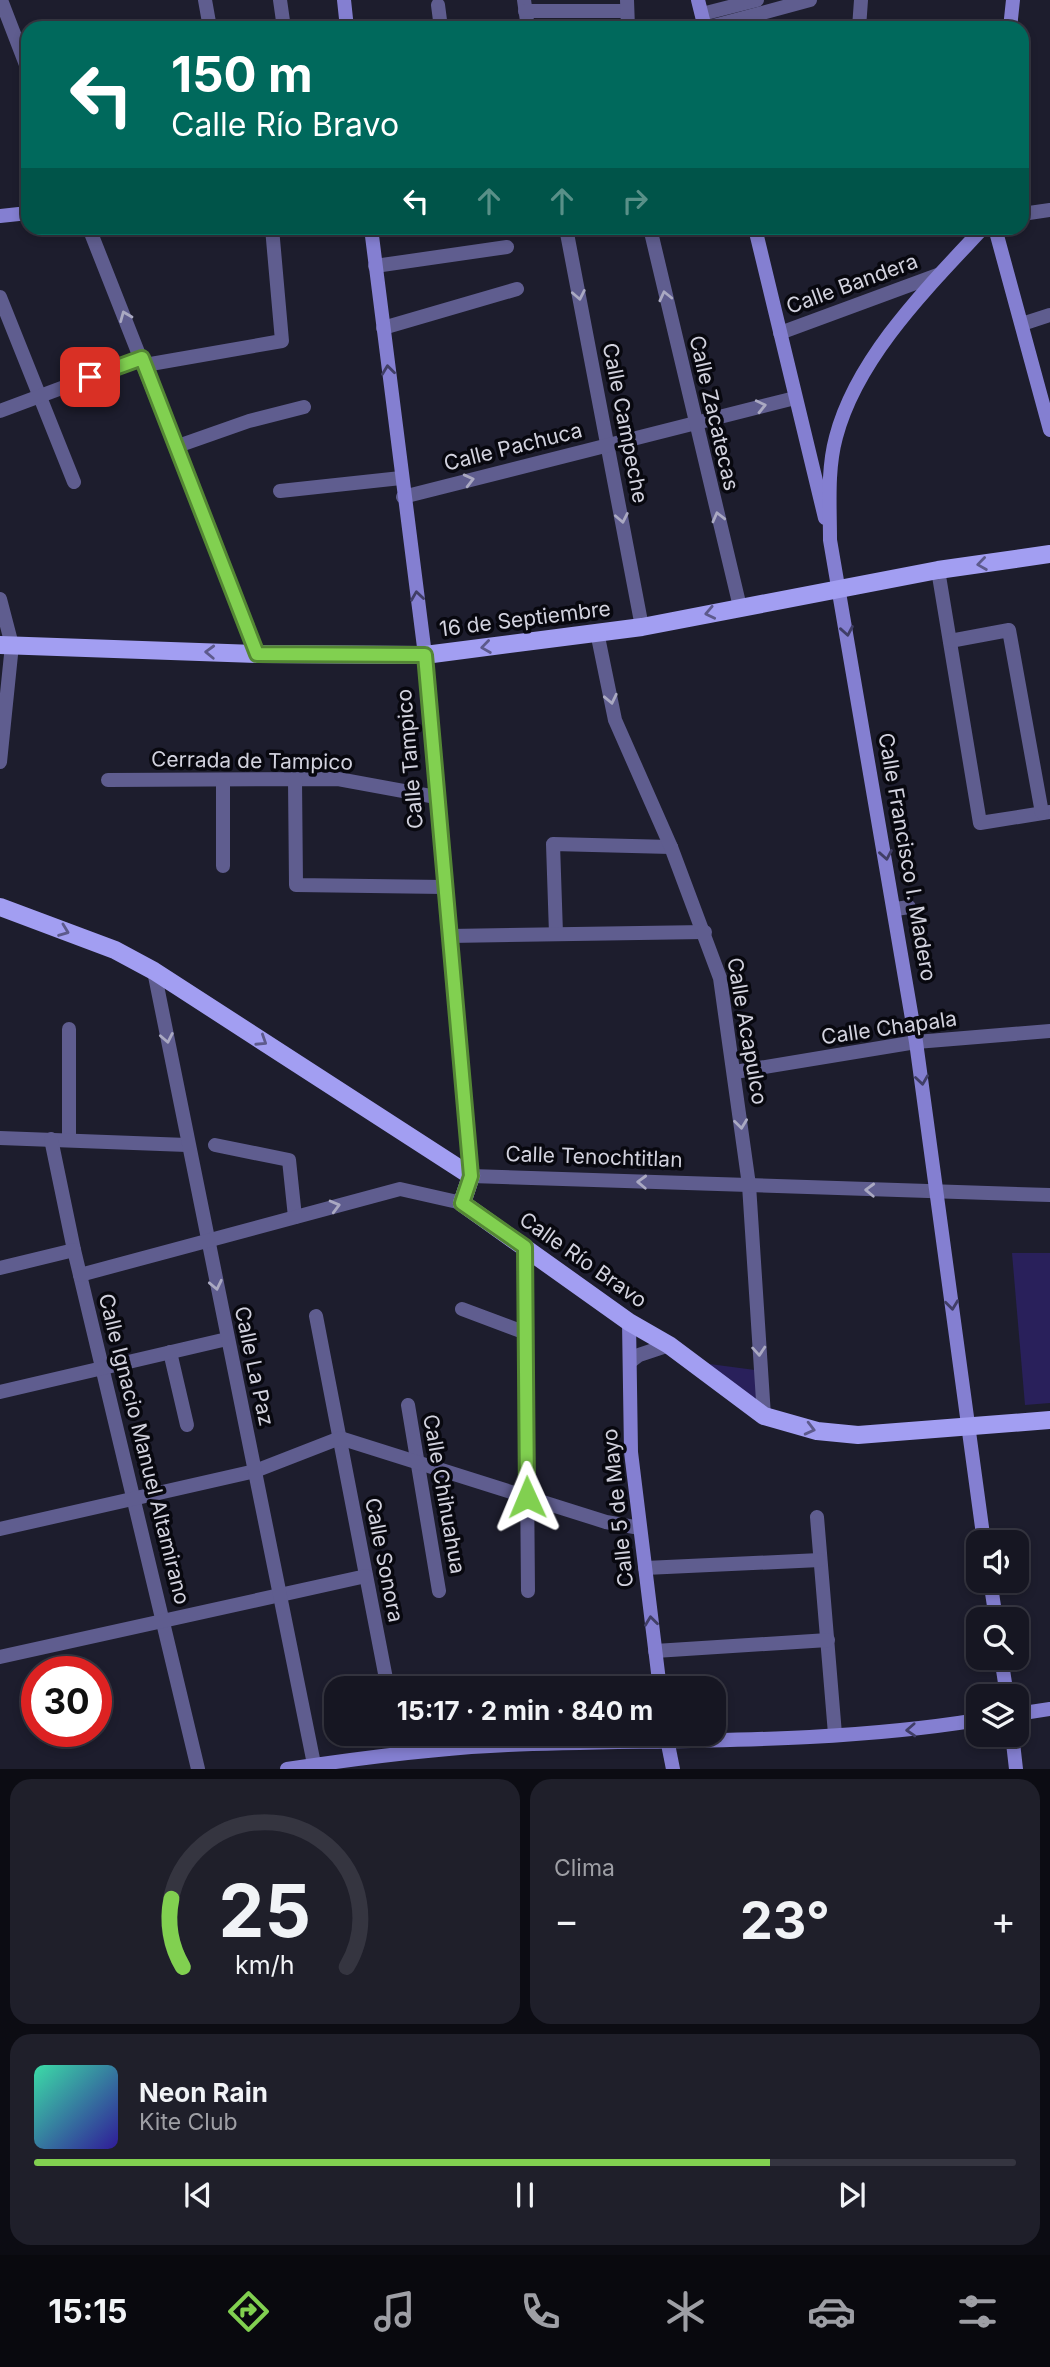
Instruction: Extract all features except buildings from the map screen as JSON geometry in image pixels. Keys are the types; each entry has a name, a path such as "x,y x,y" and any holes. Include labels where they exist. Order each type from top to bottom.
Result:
{"main road":[{"path":"344,0 347,21"},
{"path":"1011,21 1013,0"},
{"path":"0,216 21,214"},
{"name":"Calle Tampico","path":"373,235 403,497 425,655 471,1176 462,1203"},
{"path":"757,235 830,540"},
{"name":"Calle Francisco I. Madero","path":"977,235 940,275 870,362 849,398 835,440 830,487 830,540 902,908 916,1042 982,1530"},
{"path":"997,235 1050,430"},
{"name":"16 de Septiembre","path":"6,645 257,654 425,655 642,627 938,570 1050,554"},
{"path":"0,907 115,950 154,971 471,1176"},
{"name":"Calle Río Bravo","path":"462,1203 629,1322 669,1345 764,1416 817,1431 858,1435 1050,1420"},
{"name":"Calle 5 de Mayo","path":"629,1322 631,1452 658,1676"},
{"path":"1029,1712 1050,1709"},
{"path":"726,1739 788,1742 835,1734 924,1729 966,1722"},
{"path":"287,1769 400,1753 494,1746"},
{"path":"669,1746 673,1769"},
{"path":"1013,1747 1016,1769"}],"street":[{"path":"1,0 21,51"},
{"path":"205,0 209,21"},
{"path":"280,0 283,21"},
{"path":"703,18 810,0"},
{"path":"860,21 861,0"},
{"path":"438,5 441,21"},
{"path":"524,5 627,6"},
{"path":"1029,213 1050,210"},
{"path":"92,235 257,654"},
{"path":"0,411 144,362 282,341 273,235"},
{"name":"Calle Campeche","path":"567,235 642,627"},
{"name":"Calle Zacatecas","path":"652,235 740,607"},
{"path":"375,266 507,247"},
{"name":"Calle Bandera","path":"780,333 940,275"},
{"path":"383,328 517,289"},
{"path":"0,297 74,482"},
{"path":"1023,324 1050,315"},
{"name":"Calle Pachuca","path":"403,497 795,397"},
{"path":"176,447 248,421 304,407"},
{"path":"280,491 401,478"},
{"path":"938,570 980,823 1046,812 1009,630 950,641"},
{"path":"0,599 6,645 0,762"},
{"name":"Calle Acapulco","path":"597,632 615,720 671,847 720,978 749,1185 764,1416"},
{"name":"Cerrada de Tampico","path":"108,780 338,779 436,797"},
{"path":"295,780 296,886 444,887"},
{"path":"223,781 223,866"},
{"path":"556,934 553,844 671,847"},
{"path":"449,936 705,932"},
{"name":"Calle La Paz","path":"154,971 206,1242 314,1767"},
{"path":"69,1029 69,1140"},
{"name":"Calle Chapala","path":"735,1072 916,1042 1050,1031"},
{"path":"0,1138 187,1144"},
{"name":"Calle Ignacio Manuel Altamirano","path":"51,1139 74,1250 198,1769"},
{"path":"215,1145 289,1160 295,1217"},
{"name":"Calle Tenochtitlan","path":"471,1176 1050,1195"},
{"name":"Calle Río Bravo","path":"80,1275 400,1189 462,1203"},
{"path":"525,1247 528,1591"},
{"path":"0,1268 74,1250"},
{"path":"462,1309 526,1333"},
{"name":"Calle Sonora","path":"316,1316 385,1676"},
{"path":"0,1392 227,1339"},
{"path":"631,1362 639,1355 669,1345"},
{"path":"170,1352 187,1425"},
{"name":"Calle Chihuahua","path":"408,1405 439,1591"},
{"path":"0,1529 255,1471 340,1438 606,1522 640,1528"},
{"path":"817,1517 835,1734"},
{"path":"645,1568 820,1560"},
{"path":"0,1657 366,1576"},
{"path":"655,1651 828,1640"},
{"path":"399,1746 400,1753"}],"shaded area":[{"path":"1012,1253 1050,1253 1050,1403 1025,1405"},
{"path":"702,1363 755,1370 759,1405"}],"route":[{"path":"90,377 142,358 257,654 425,655 471,1176 462,1203 525,1247 527,1497"}]}
